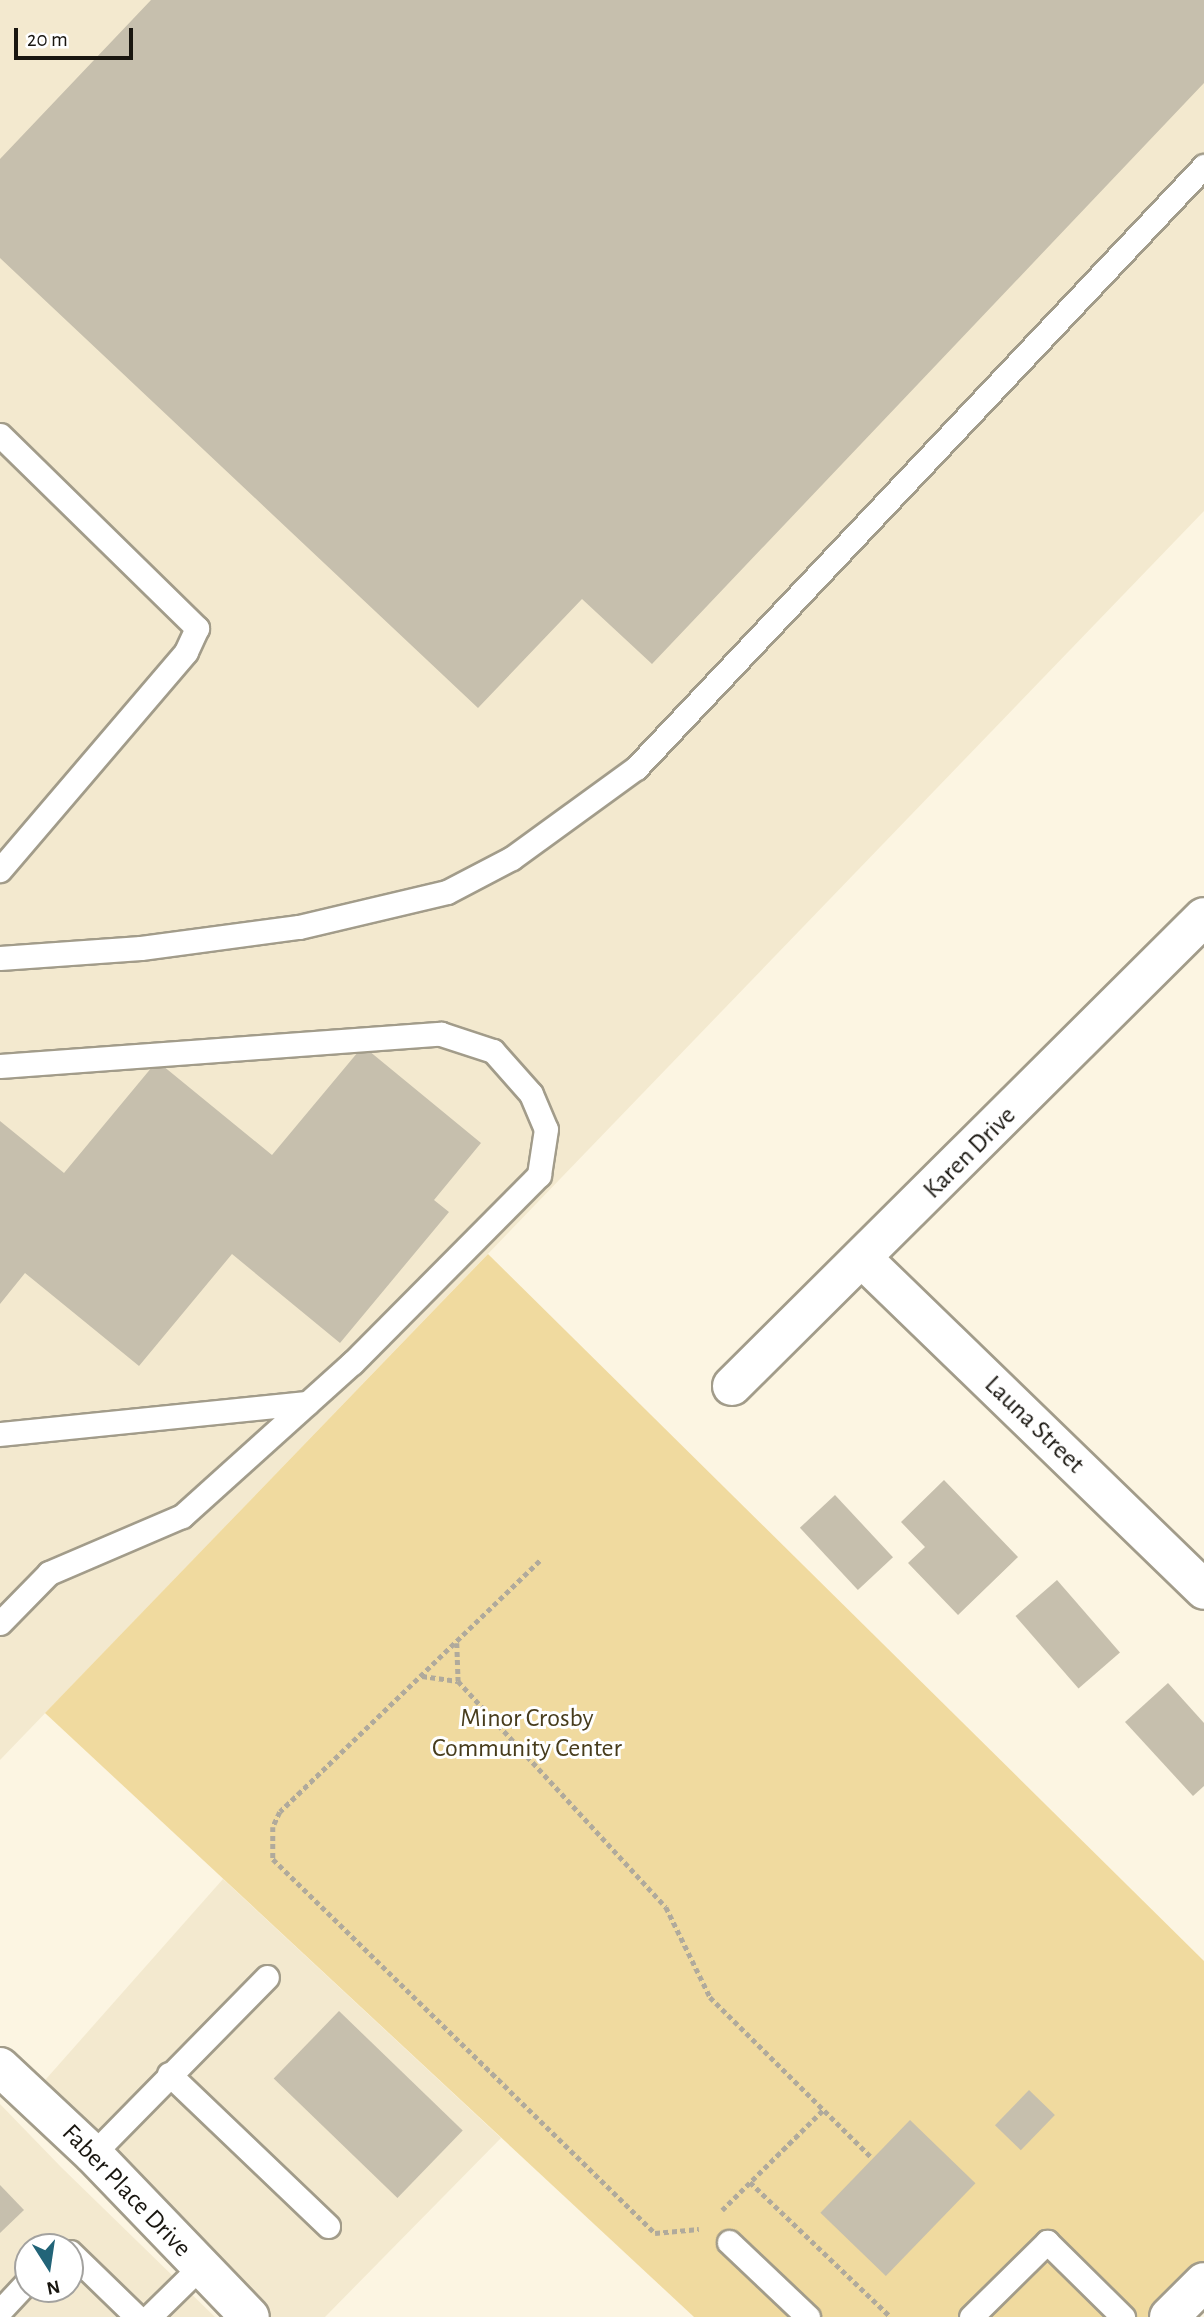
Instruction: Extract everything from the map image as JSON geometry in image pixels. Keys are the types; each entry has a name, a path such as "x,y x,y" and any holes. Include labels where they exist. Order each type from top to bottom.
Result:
{"street":[{"name":"Karen Drive","path":"733,1386 864,1260 1204,917"},
{"name":"Launa Street","path":"864,1260 1204,1590"},
{"name":"Faber Place Drive","path":"0,2067 93,2154 250,2317"},
{"path":"1169,2317 1204,2281"}],"lane":[{"path":"0,958 141,948 299,927 447,892 522,851 636,768 1204,166"},
{"path":"0,435 197,628 186,652 0,870"},
{"path":"0,1066 441,1034 493,1051 531,1094 545,1129 539,1175 307,1403 182,1516 49,1573 0,1623"},
{"path":"0,1434 307,1403"},
{"path":"93,2154 267,1977"},
{"path":"169,2074 328,2226"},
{"path":"729,2242 808,2317"},
{"path":"971,2317 1047,2242 1123,2317"},
{"path":"84,2266 137,2317"},
{"path":"149,2317 200,2267"},
{"path":"0,2311 14,2296"}],"path":[{"path":"540,1562 280,1812 273,1827 273,1858 655,2233 672,2235 705,2227"},
{"path":"457,1641 458,1681"},
{"path":"421,1676 458,1681 666,1908 710,1997 872,2158"},
{"path":"714,2218 823,2110"},
{"path":"750,2182 891,2317"}],"shaded area":[{"path":"0,0 1204,0 1204,511 0,1760"},
{"path":"223,1879 501,2138 325,2317 250,2317 31,2096"},
{"path":"0,2104 61,2167 215,2317 0,2317"}],"green space":[{"name":"Minor Crosby Community Center","path":"488,1254 1204,1961 1204,2278 1166,2317 694,2317 45,1713"}],"building":[{"path":"151,0 1204,0 1204,83 652,664 582,599 478,708 0,258 0,159"},
{"path":"363,1046 481,1143 434,1200 449,1212 340,1343 232,1254 139,1366 25,1273 0,1304 0,1121 64,1173 157,1061 272,1155"},
{"path":"944,1480 1018,1557 958,1615 908,1563 925,1547 901,1522"},
{"path":"835,1495 893,1557 858,1590 800,1528"},
{"path":"1057,1580 1120,1652 1078,1689 1015,1616"},
{"path":"1168,1683 1204,1723 1204,1786 1193,1796 1125,1722"},
{"path":"339,2011 463,2130 397,2198 274,2079"},
{"path":"1029,2090 1055,2115 1021,2150 995,2125"},
{"path":"910,2120 975,2183 886,2276 820,2213"},
{"path":"0,2185 24,2210 0,2233"}]}
